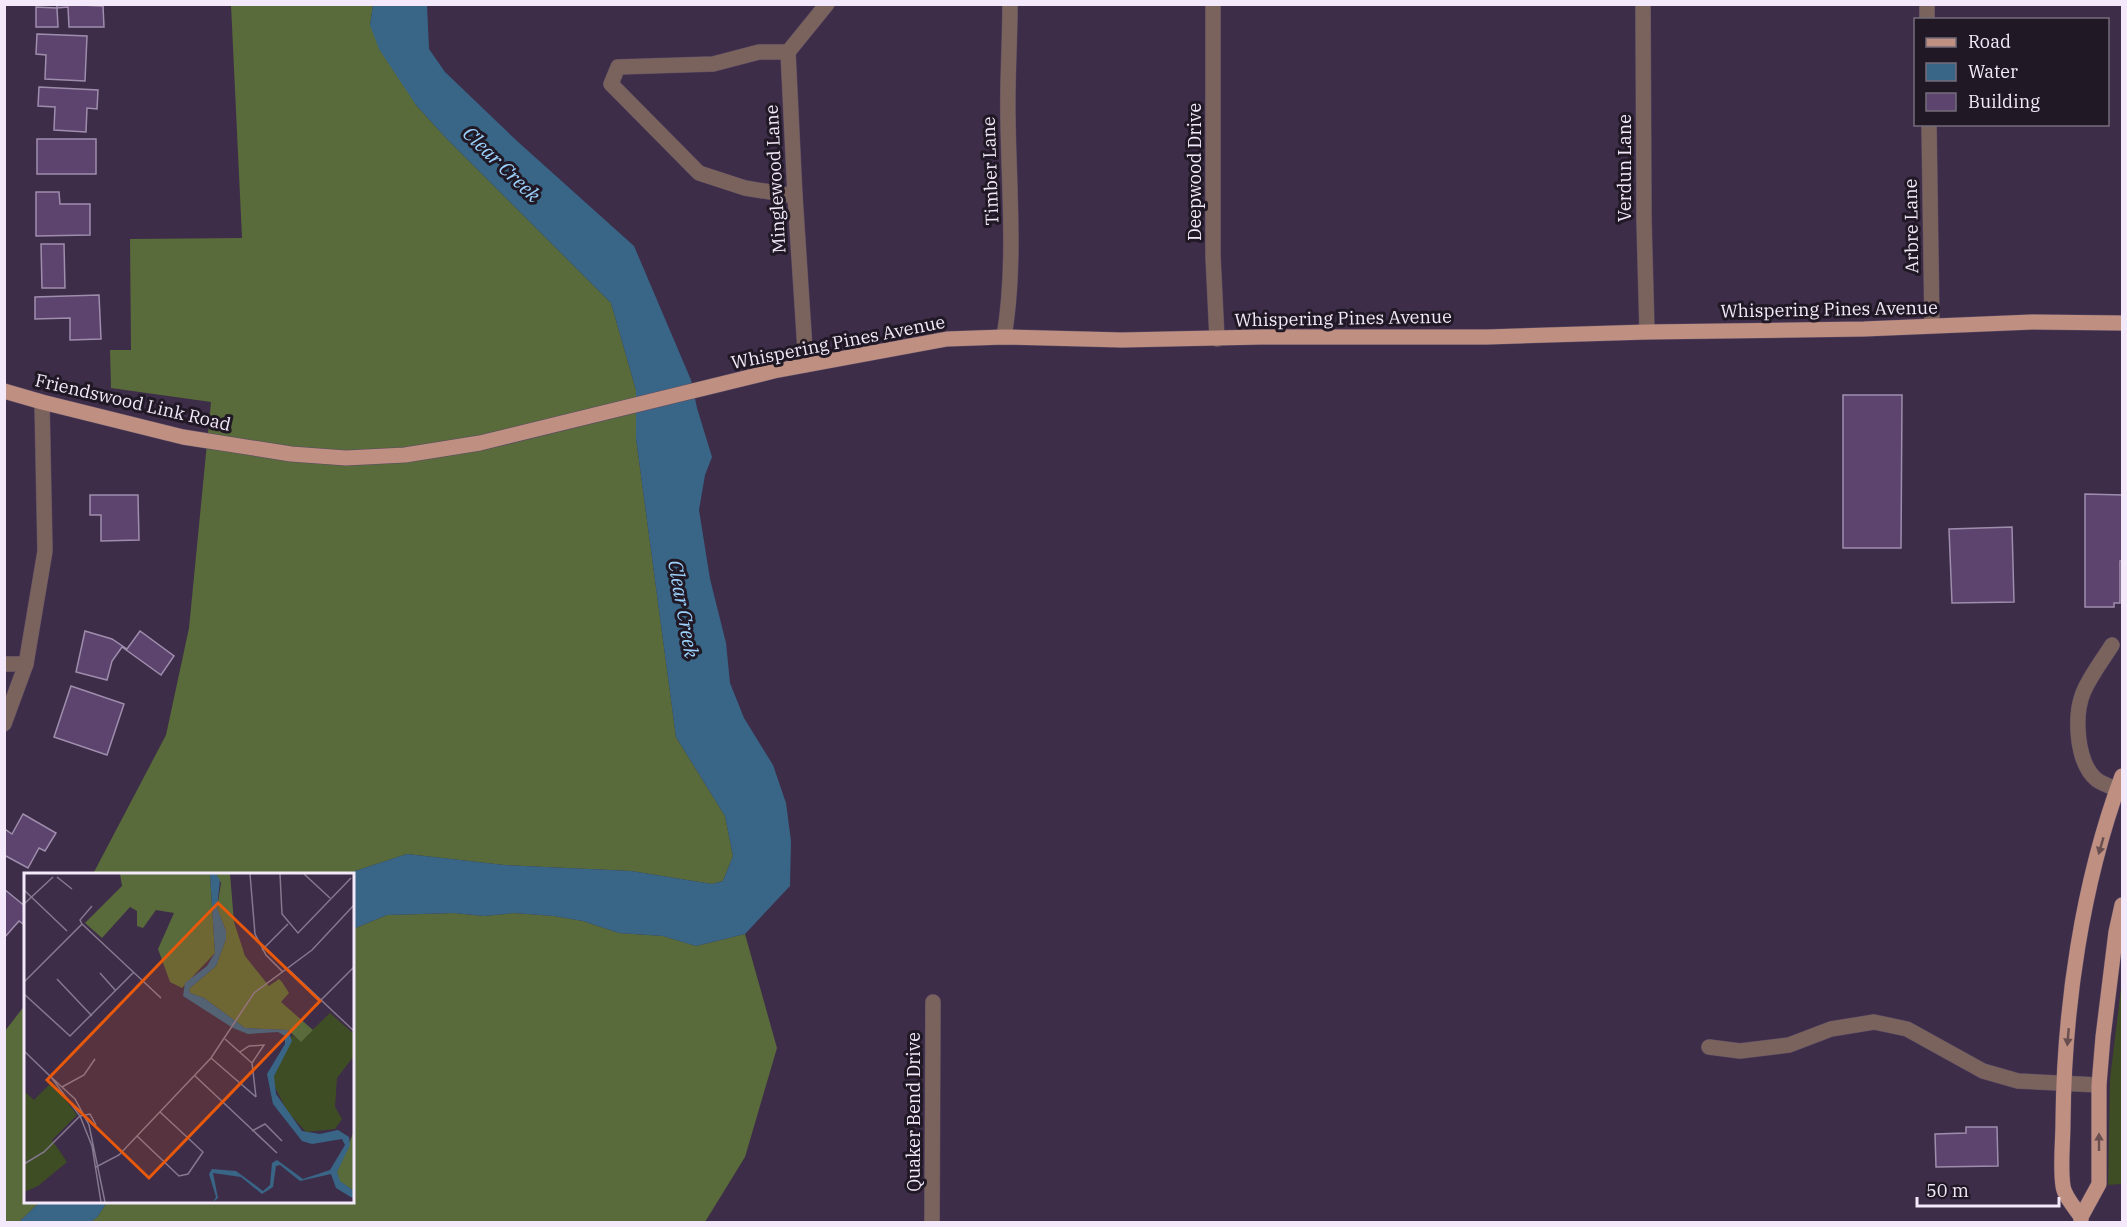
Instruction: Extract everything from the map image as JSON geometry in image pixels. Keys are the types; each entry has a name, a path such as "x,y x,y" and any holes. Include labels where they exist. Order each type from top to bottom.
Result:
{"main road":[{"name":"Whispering Pines Avenue","path":"573,421 774,371 947,339 1487,337 2032,322 2122,323"},
{"name":"Friendswood Link Road","path":"4,391 183,437 291,454 346,458 433,451 480,443 573,421"},
{"path":"2081,1220 2062,1188 2064,1084 2071,1004 2079,939 2096,864 2121,785"},
{"path":"2081,1220 2099,1184 2099,1085 2108,990 2122,905"}],"street":[{"path":"795,196 745,188 699,172 611,84 618,67 713,64 759,51 788,52 827,4"},
{"name":"Timber Lane","path":"1004,337 1010,297 1012,225 1008,118 1010,4"},
{"name":"Deepwood Drive","path":"1213,4 1213,256 1217,339"},
{"name":"Verdun Lane","path":"1643,4 1647,332"},
{"name":"Minglewood Lane","path":"788,52 806,364"},
{"name":"Arbre Lane","path":"1929,126 1932,326"},
{"path":"4,724 26,664 45,551 42,402"},
{"path":"2112,645 2082,696 2079,726 2080,750 2084,762 2098,781 2121,785"},
{"path":"4,664 26,664"},
{"name":"Quaker Bend Drive","path":"932,1222 933,1002"},
{"path":"1709,1047 1740,1051 1789,1045 1831,1029 1874,1022 1907,1029 1983,1071 2018,1081 2099,1085"}],"green space":[{"path":"231,5 373,5 370,25 416,105 611,303 636,390 636,438 676,737 725,816 733,856 723,881 712,884 631,871 504,865 407,854 349,873 94,873 166,735 189,628 211,402 111,388 110,350 131,350 130,239 242,238"},
{"path":"454,913 484,916 514,913 554,916 583,921 619,933 663,936 696,946 745,934 777,1048 745,1157 705,1222 91,1222 106,1203 354,1203 354,929 387,915"},
{"path":"2122,980 2122,1184 2108,1185 2110,1079"},
{"path":"24,1006 24,1203 39,1203 19,1222 5,1222 5,1031"}],"water":[{"name":"Clear Creek","path":"373,5 427,5 429,49 445,72 517,141 634,246 691,380 712,457 705,475 699,510 710,579 726,643 730,683 744,718 773,765 786,803 791,841 790,886 745,934 696,946 663,936 619,933 583,921 514,913 484,916 454,913 387,915 354,929 354,873 349,873 407,854 504,865 631,871 712,884 723,881 733,856 725,816 676,737 636,438 636,390 611,303 416,105 379,49 370,25"},
{"path":"39,1203 106,1203 91,1222 19,1222"}],"building":[{"path":"57,4 103,6 104,27 69,27 68,7 57,8"},
{"path":"36,7 57,8 58,27 36,27"},
{"path":"37,34 87,36 85,81 45,79 46,55 36,54"},
{"path":"39,87 98,90 97,109 87,108 86,132 54,130 55,107 38,106"},
{"path":"37,139 96,139 96,174 37,174"},
{"path":"36,192 59,192 60,204 90,204 90,235 36,236"},
{"path":"41,244 64,244 65,288 42,288"},
{"path":"99,295 101,339 70,340 70,318 35,319 35,297"},
{"path":"1843,395 1902,395 1901,548 1843,548"},
{"path":"2085,494 2122,495 2120,603 2114,603 2114,607 2085,607"},
{"path":"90,495 138,495 139,540 101,541 101,515 90,515"},
{"path":"2012,527 2014,602 1952,603 1949,529"},
{"path":"85,631 112,639 127,649 140,631 174,656 161,675 122,647 112,661 107,680 76,672"},
{"path":"71,686 124,704 107,755 54,737"},
{"path":"23,814 56,833 45,851 39,848 28,868 4,855 4,832 6,830 12,834"},
{"path":"4,889 24,905 24,925 19,921 4,938"},
{"path":"1966,1127 1997,1127 1998,1166 1936,1167 1935,1134 1966,1133"}]}
